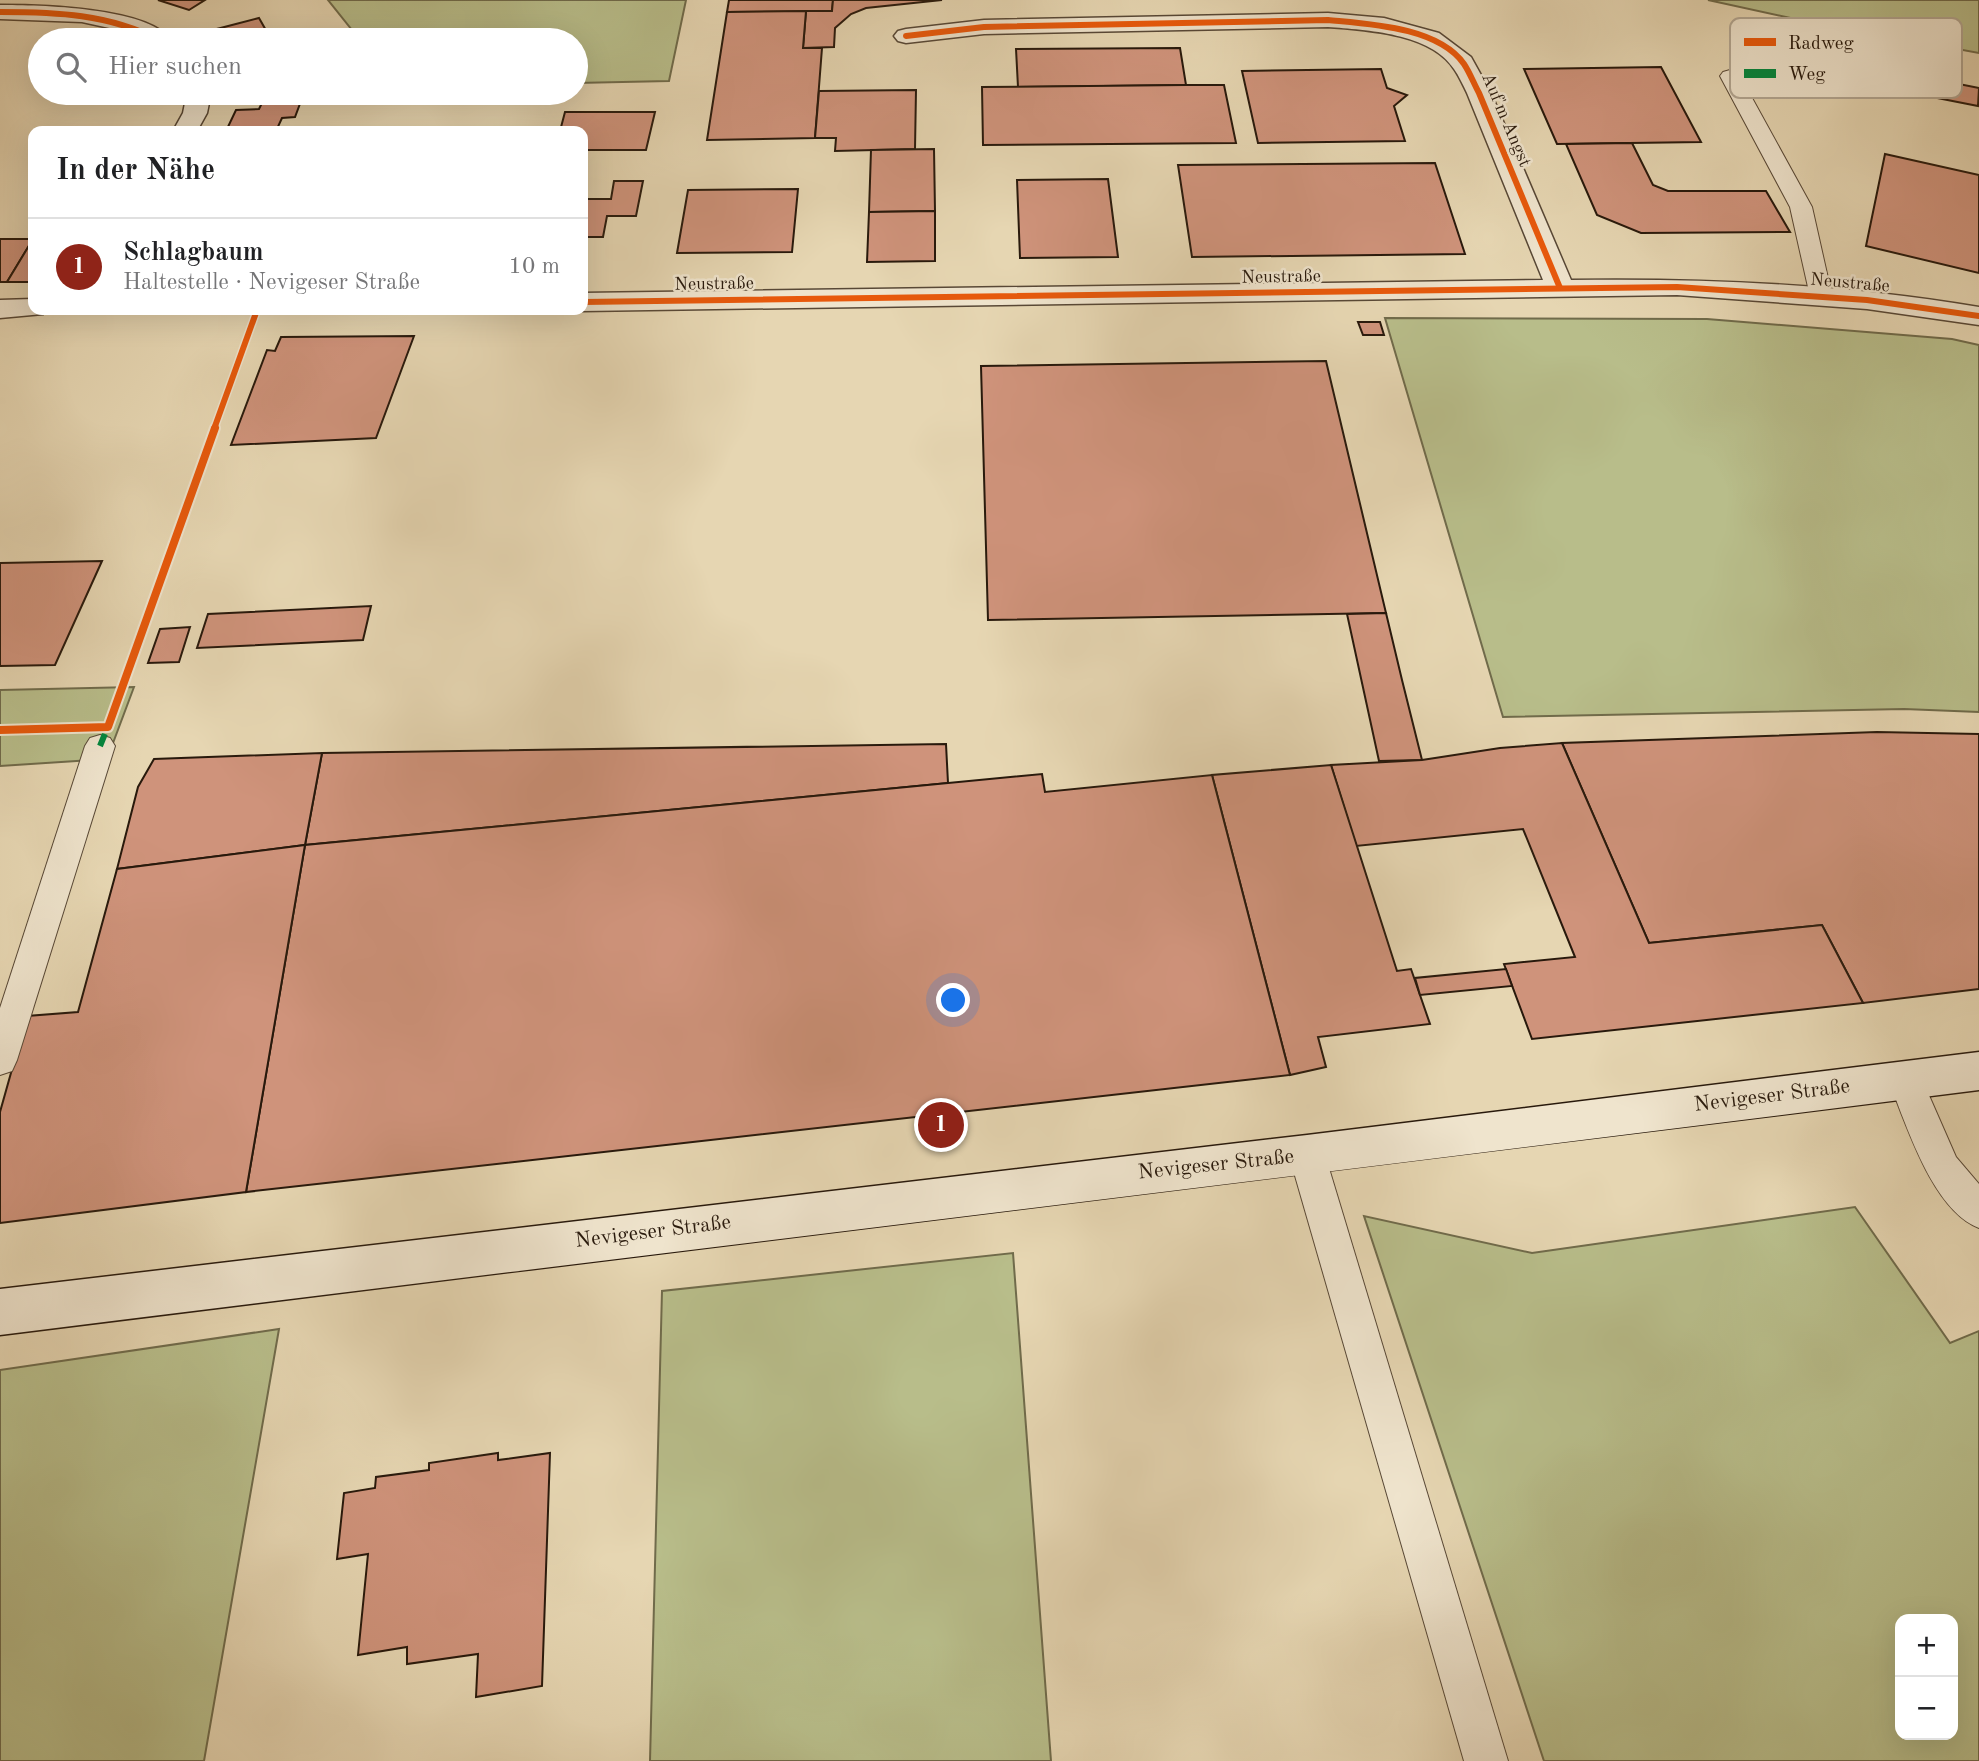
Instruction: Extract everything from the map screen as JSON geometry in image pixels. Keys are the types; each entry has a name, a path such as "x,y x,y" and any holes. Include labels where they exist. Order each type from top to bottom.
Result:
{"street":[{"path":"0,12 48,12 124,23 134,28"},
{"name":"Auf'm Angst","path":"906,36 984,27 1328,20 1384,25 1431,38 1463,62 1479,93 1560,288"},
{"path":"188,126 197,105"},
{"name":"Neustraße","path":"588,302 1677,287 1906,304 1979,316"},
{"path":"0,309 28,308"},
{"name":"Nevigeser Straße","path":"0,1312 961,1194 1307,1155 1979,1071"}],"lane":[{"path":"1742,98 1801,207 1821,296"},
{"path":"0,1060 100,746"},
{"path":"1905,1079 1943,1169 1979,1211"},
{"name":"Nevigeser Straße","path":"1307,1155 1486,1761"}],"green space":[{"path":"328,0 686,0 669,81 588,83 588,28 350,28"},
{"path":"1708,0 1979,0 1979,53 1962,50 1962,18 1790,18"},
{"path":"1385,318 1707,319 1952,339 1979,345 1979,712 1904,709 1503,717"},
{"path":"134,687 107,759 0,766 0,690"},
{"path":"1855,1207 1950,1343 1979,1331 1979,1761 1544,1761 1364,1216 1532,1253"},
{"path":"1013,1253 1051,1761 650,1761 662,1291"},
{"path":"279,1329 204,1761 0,1761 0,1370"}],"building":[{"path":"158,0 205,0 189,10"},
{"path":"729,0 833,0 832,11 727,12"},
{"path":"833,0 942,0 866,8 851,14 835,28 834,47 803,48 806,11 832,11"},
{"path":"806,11 803,48 822,48 815,138 707,140 727,12"},
{"path":"259,18 265,28 221,28"},
{"path":"1180,48 1186,85 1018,87 1016,49"},
{"path":"1661,67 1701,142 1557,144 1524,69"},
{"path":"1381,69 1387,88 1407,95 1394,106 1405,141 1258,143 1242,71"},
{"path":"1224,85 1236,143 983,145 982,87"},
{"path":"1962,85 1979,88 1978,106 1937,98 1962,98"},
{"path":"916,90 915,149 835,151 836,138 815,138 819,91"},
{"path":"261,105 300,105 295,117 282,118 278,126 228,126 236,110 259,109"},
{"path":"565,112 655,112 646,150 588,150 588,126 561,126"},
{"path":"1632,143 1653,185 1668,191 1766,191 1790,232 1641,233 1597,215 1566,144"},
{"path":"934,149 935,211 869,212 871,150"},
{"path":"1885,154 1979,175 1979,273 1866,246"},
{"path":"1435,163 1465,254 1192,257 1178,165"},
{"path":"1108,179 1118,257 1020,258 1017,180"},
{"path":"614,181 643,181 636,216 607,216 603,237 588,237 588,199 611,199"},
{"path":"798,189 792,252 677,253 688,190"},
{"path":"935,211 935,261 867,262 869,212"},
{"path":"0,239 28,239 28,247 7,282 0,282"},
{"path":"28,247 28,282 7,282"},
{"path":"1358,322 1380,322 1384,335 1363,335"},
{"path":"414,336 376,438 231,445 267,350 275,351 281,337"},
{"path":"1326,361 1386,613 988,620 981,366"},
{"path":"102,561 55,665 0,666 0,563"},
{"path":"371,606 363,640 197,648 208,614"},
{"path":"1386,613 1422,760 1379,761 1347,614"},
{"path":"190,627 179,662 148,663 160,629"},
{"path":"1877,732 1979,734 1979,989 1863,1003 1822,925 1649,943 1562,743"},
{"path":"1562,743 1649,943 1822,925 1863,1003 1532,1039 1504,964 1575,957 1523,829 1356,846 1331,765 1422,760 1500,748"},
{"path":"946,744 948,783 305,845 322,753"},
{"path":"322,753 305,845 117,869 138,787 154,759"},
{"path":"1331,765 1397,971 1411,969 1430,1024 1318,1037 1326,1067 1290,1075 1212,775"},
{"path":"1042,774 1045,792 1212,775 1290,1075 246,1192 305,845"},
{"path":"305,845 246,1192 0,1223 0,1112 27,1016 78,1012 117,869"},
{"path":"1506,969 1512,986 1420,995 1415,978"},
{"path":"498,1453 498,1460 550,1453 542,1686 476,1697 478,1654 407,1664 407,1647 358,1655 368,1554 337,1559 344,1493 375,1488 376,1477 429,1470 429,1463"}],"marked path":[{"path":"100,746 109,724"}],"cycle path":[{"path":"0,12 62,13 102,19 133,28"},
{"path":"906,36 984,27 1328,20 1384,25 1431,38 1463,62 1479,93 1560,288"},
{"path":"588,302 1677,287 1867,300 1979,316"},
{"path":"0,730 108,727 255,315"}],"place":[{"name":"Schlagbaum","path":"941,1125"}]}
